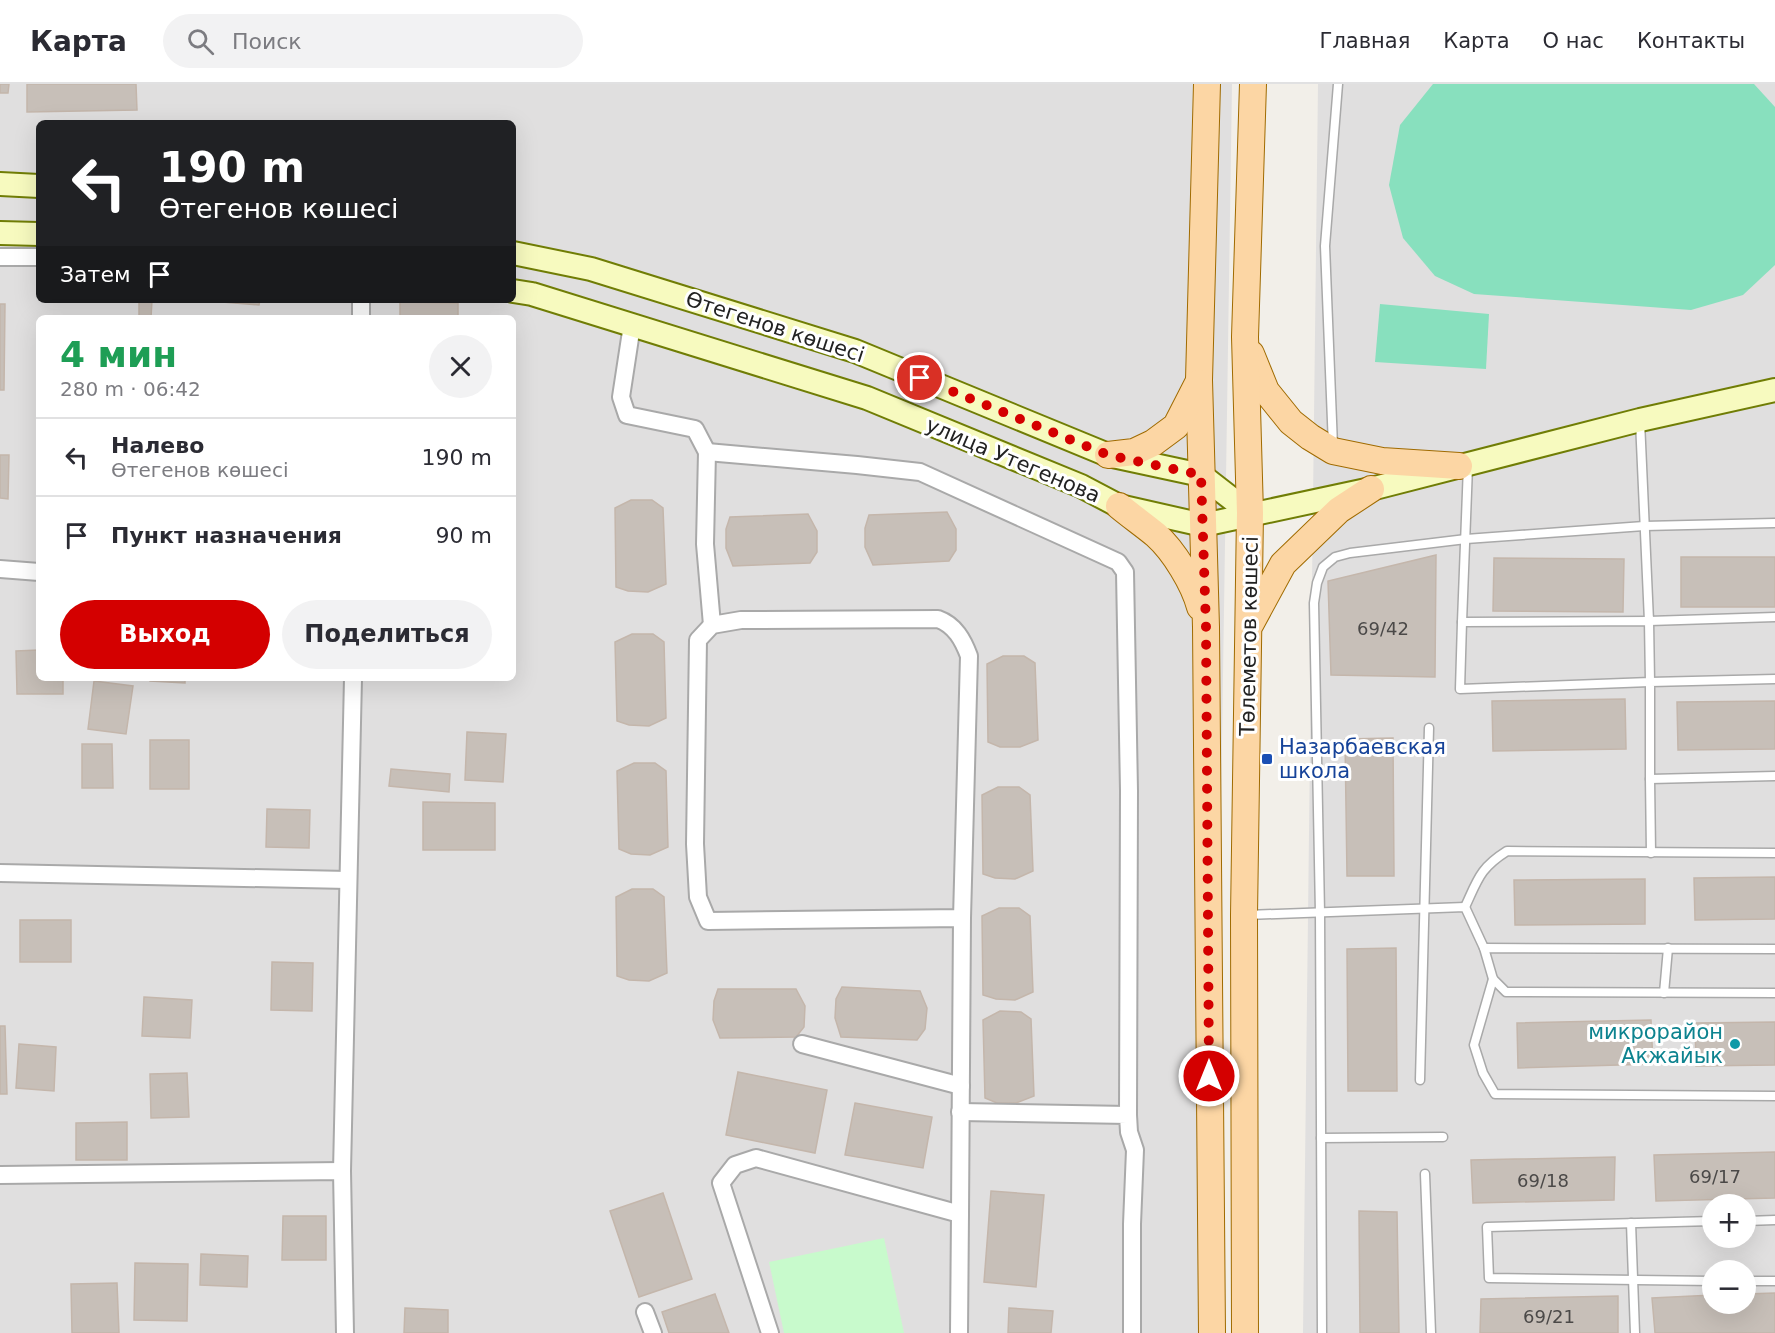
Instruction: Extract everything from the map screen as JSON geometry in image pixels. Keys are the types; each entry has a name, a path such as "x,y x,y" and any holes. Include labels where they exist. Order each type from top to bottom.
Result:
{"main road":[{"name":"Төлеметов көшесі","path":"1207,84 1199,380 1206,627 1212,1333"},
{"name":"Төлеметов көшесі","path":"1245,1333 1244,915 1250,513 1245,338 1253,84"},
{"path":"0,184 36,186"},
{"path":"0,232 36,234"},
{"name":"Өтегенов көшесі","path":"516,254 591,269 855,351 1108,455 1201,475"},
{"name":"улица Утегенова","path":"516,291 532,294 867,398 1081,486 1119,506 1203,525 1250,513 1371,489 1640,420 1775,390"},
{"path":"1245,338 1266,391 1291,422 1333,451 1382,461 1464,464"},
{"path":"1108,455 1134,452 1153,443 1176,426 1199,380"},
{"path":"1201,475 1250,513"},
{"path":"1249,627 1283,564 1339,510 1371,489"},
{"path":"1119,506 1158,537 1182,568 1196,594 1206,627"}],"street":[{"path":"0,257 36,257"},
{"path":"632,325 621,397 627,415 695,429 707,452 705,544 712,625"},
{"path":"707,452 920,472 1118,562 1125,572 1129,791 1128,1115 1129,1132 1135,1150 1131,1333"},
{"path":"0,569 36,572"},
{"path":"959,1333 962,918 969,656 966,647 947,622 938,619 741,620 712,625 698,640 695,822 698,897 708,921 962,918"},
{"path":"345,1333 342,1171 353,681"},
{"path":"0,873 348,880"},
{"path":"802,1044 961,1086"},
{"path":"960,1112 1128,1115"},
{"path":"770,1333 721,1183 735,1164 756,1158 960,1214"},
{"path":"0,1175 342,1171"},
{"path":"645,1312 653,1333"}],"lane":[{"path":"1333,451 1325,246 1338,84"},
{"path":"1640,420 1649,621 1651,853"},
{"path":"1464,464 1466,539 1460,689 1775,679"},
{"path":"1322,1333 1320,913 1314,603 1317,582 1323,567 1335,557 1350,553 1466,539 1644,526 1775,523"},
{"path":"1462,622 1649,621 1775,617"},
{"path":"1420,1080 1429,728"},
{"path":"1650,779 1775,776"},
{"path":"1775,853 1507,851 1491,861 1479,875 1465,907 1484,948 1493,980 1506,992 1775,993"},
{"path":"1244,915 1465,907"},
{"path":"1484,948 1775,950"},
{"path":"1664,993 1668,948"},
{"path":"1493,980 1474,1045 1483,1073 1495,1094 1775,1096"},
{"path":"1321,1138 1443,1137"},
{"path":"1425,1174 1431,1333"},
{"path":"1756,1221 1775,1220"},
{"path":"1702,1221 1487,1227 1489,1278 1702,1281"},
{"path":"1631,1223 1635,1333"},
{"path":"1756,1281 1775,1281"}],"shaded area":[{"path":"0,84 1232,84 1213,1333 0,1333"},
{"path":"1318,84 1775,84 1775,1333 1303,1333"}],"green space":[{"path":"1433,84 1754,84 1775,107 1775,265 1743,295 1691,310 1474,294 1435,276 1403,238 1389,185 1400,125"},
{"path":"1380,304 1489,314 1486,369 1375,362"},
{"path":"884,1238 904,1333 784,1333 769,1262"}],"building":[{"path":"0,84 9,84 8,93 0,93"},
{"path":"27,84 136,84 137,110 27,112"},
{"path":"139,303 152,303 151,315 139,315"},
{"path":"234,303 259,303 259,305"},
{"path":"400,303 458,303 458,315 400,315"},
{"path":"0,304 5,304 4,390 0,390"},
{"path":"0,455 9,455 8,499 0,498"},
{"path":"631,500 652,500 663,508 666,584 648,592 628,591 616,587 615,508"},
{"path":"947,512 956,529 956,550 949,561 873,565 865,547 865,528 869,515"},
{"path":"808,514 817,531 817,552 810,563 733,566 726,548 726,529 730,517"},
{"path":"1436,555 1435,677 1331,675 1328,581"},
{"path":"1681,557 1775,557 1775,607 1681,607"},
{"path":"1494,558 1624,559 1623,612 1493,611"},
{"path":"632,634 653,634 664,642 666,718 649,726 629,725 617,721 615,642"},
{"path":"36,650 36,681 63,681 63,694 17,694 16,651"},
{"path":"1003,656 1024,656 1035,663 1038,740 1020,747 1000,747 988,742 987,664"},
{"path":"94,681 133,686 126,734 88,729"},
{"path":"150,681 185,681 185,683"},
{"path":"1625,699 1626,749 1493,751 1492,701"},
{"path":"1775,701 1775,749 1678,750 1677,702"},
{"path":"467,732 506,734 503,782 465,780"},
{"path":"1393,738 1394,876 1347,876 1345,739"},
{"path":"150,740 189,740 189,789 150,789"},
{"path":"82,744 112,744 113,788 82,788"},
{"path":"634,763 655,763 666,771 668,847 650,855 631,854 619,849 617,771"},
{"path":"391,769 450,774 449,792 389,786"},
{"path":"998,787 1019,787 1030,795 1033,871 1015,879 995,878 983,874 982,795"},
{"path":"423,802 495,803 495,850 423,850"},
{"path":"267,809 310,810 309,848 266,847"},
{"path":"1775,877 1775,919 1695,920 1694,878"},
{"path":"1645,879 1645,924 1515,925 1514,880"},
{"path":"632,889 653,889 664,897 667,973 649,981 629,980 617,976 616,897"},
{"path":"999,908 1019,908 1030,916 1033,992 1015,1000 996,999 983,995 982,916"},
{"path":"20,920 71,920 71,962 20,962"},
{"path":"1396,948 1397,1091 1348,1091 1347,949"},
{"path":"272,962 313,963 312,1011 271,1010"},
{"path":"842,987 920,991 927,1008 925,1029 917,1040 841,1037 835,1018 836,999"},
{"path":"718,989 796,989 805,1006 804,1027 796,1037 720,1038 713,1020 714,1001"},
{"path":"144,997 192,1000 190,1038 142,1036"},
{"path":"1000,1011 1021,1012 1031,1019 1034,1096 1016,1103 997,1103 985,1098 983,1020"},
{"path":"1651,1020 1653,1064 1518,1068 1517,1023"},
{"name":"микрорайон Акжайык","path":"1775,1022 1775,1065 1696,1066 1695,1023"},
{"path":"0,1026 5,1026 7,1094 0,1094"},
{"path":"19,1044 56,1047 54,1091 16,1088"},
{"path":"738,1072 827,1090 815,1153 726,1135"},
{"path":"187,1073 189,1117 151,1118 150,1074"},
{"path":"855,1103 932,1117 923,1168 845,1155"},
{"path":"127,1122 127,1160 76,1160 76,1123"},
{"path":"1775,1152 1775,1198 1756,1198 1756,1194 1702,1194 1702,1200 1656,1201 1654,1155"},
{"path":"1615,1157 1614,1200 1473,1203 1471,1160"},
{"path":"991,1191 1044,1195 1036,1287 984,1282"},
{"path":"663,1193 692,1279 639,1297 610,1211"},
{"path":"1359,1211 1397,1212 1399,1333 1360,1333"},
{"path":"283,1216 326,1216 326,1260 282,1260"},
{"path":"201,1254 248,1256 247,1287 200,1285"},
{"path":"135,1263 188,1264 187,1321 134,1320"},
{"path":"117,1283 119,1333 72,1333 71,1284"},
{"path":"1775,1293 1775,1333 1655,1333 1652,1298 1702,1296 1702,1314 1756,1314 1756,1294"},
{"path":"715,1294 729,1333 669,1333 662,1312"},
{"path":"1618,1296 1618,1333 1480,1333 1481,1299"},
{"path":"405,1308 448,1310 448,1333 404,1333"},
{"path":"1009,1308 1053,1311 1051,1333 1008,1333"}],"place":[{"name":"Назарбаевская школа","path":"1267,759"},
{"name":"микрорайон Акжайык","path":"1735,1044"}],"route":[{"path":"920,378 1108,455 1201,475 1206,627 1209,1076"}]}
